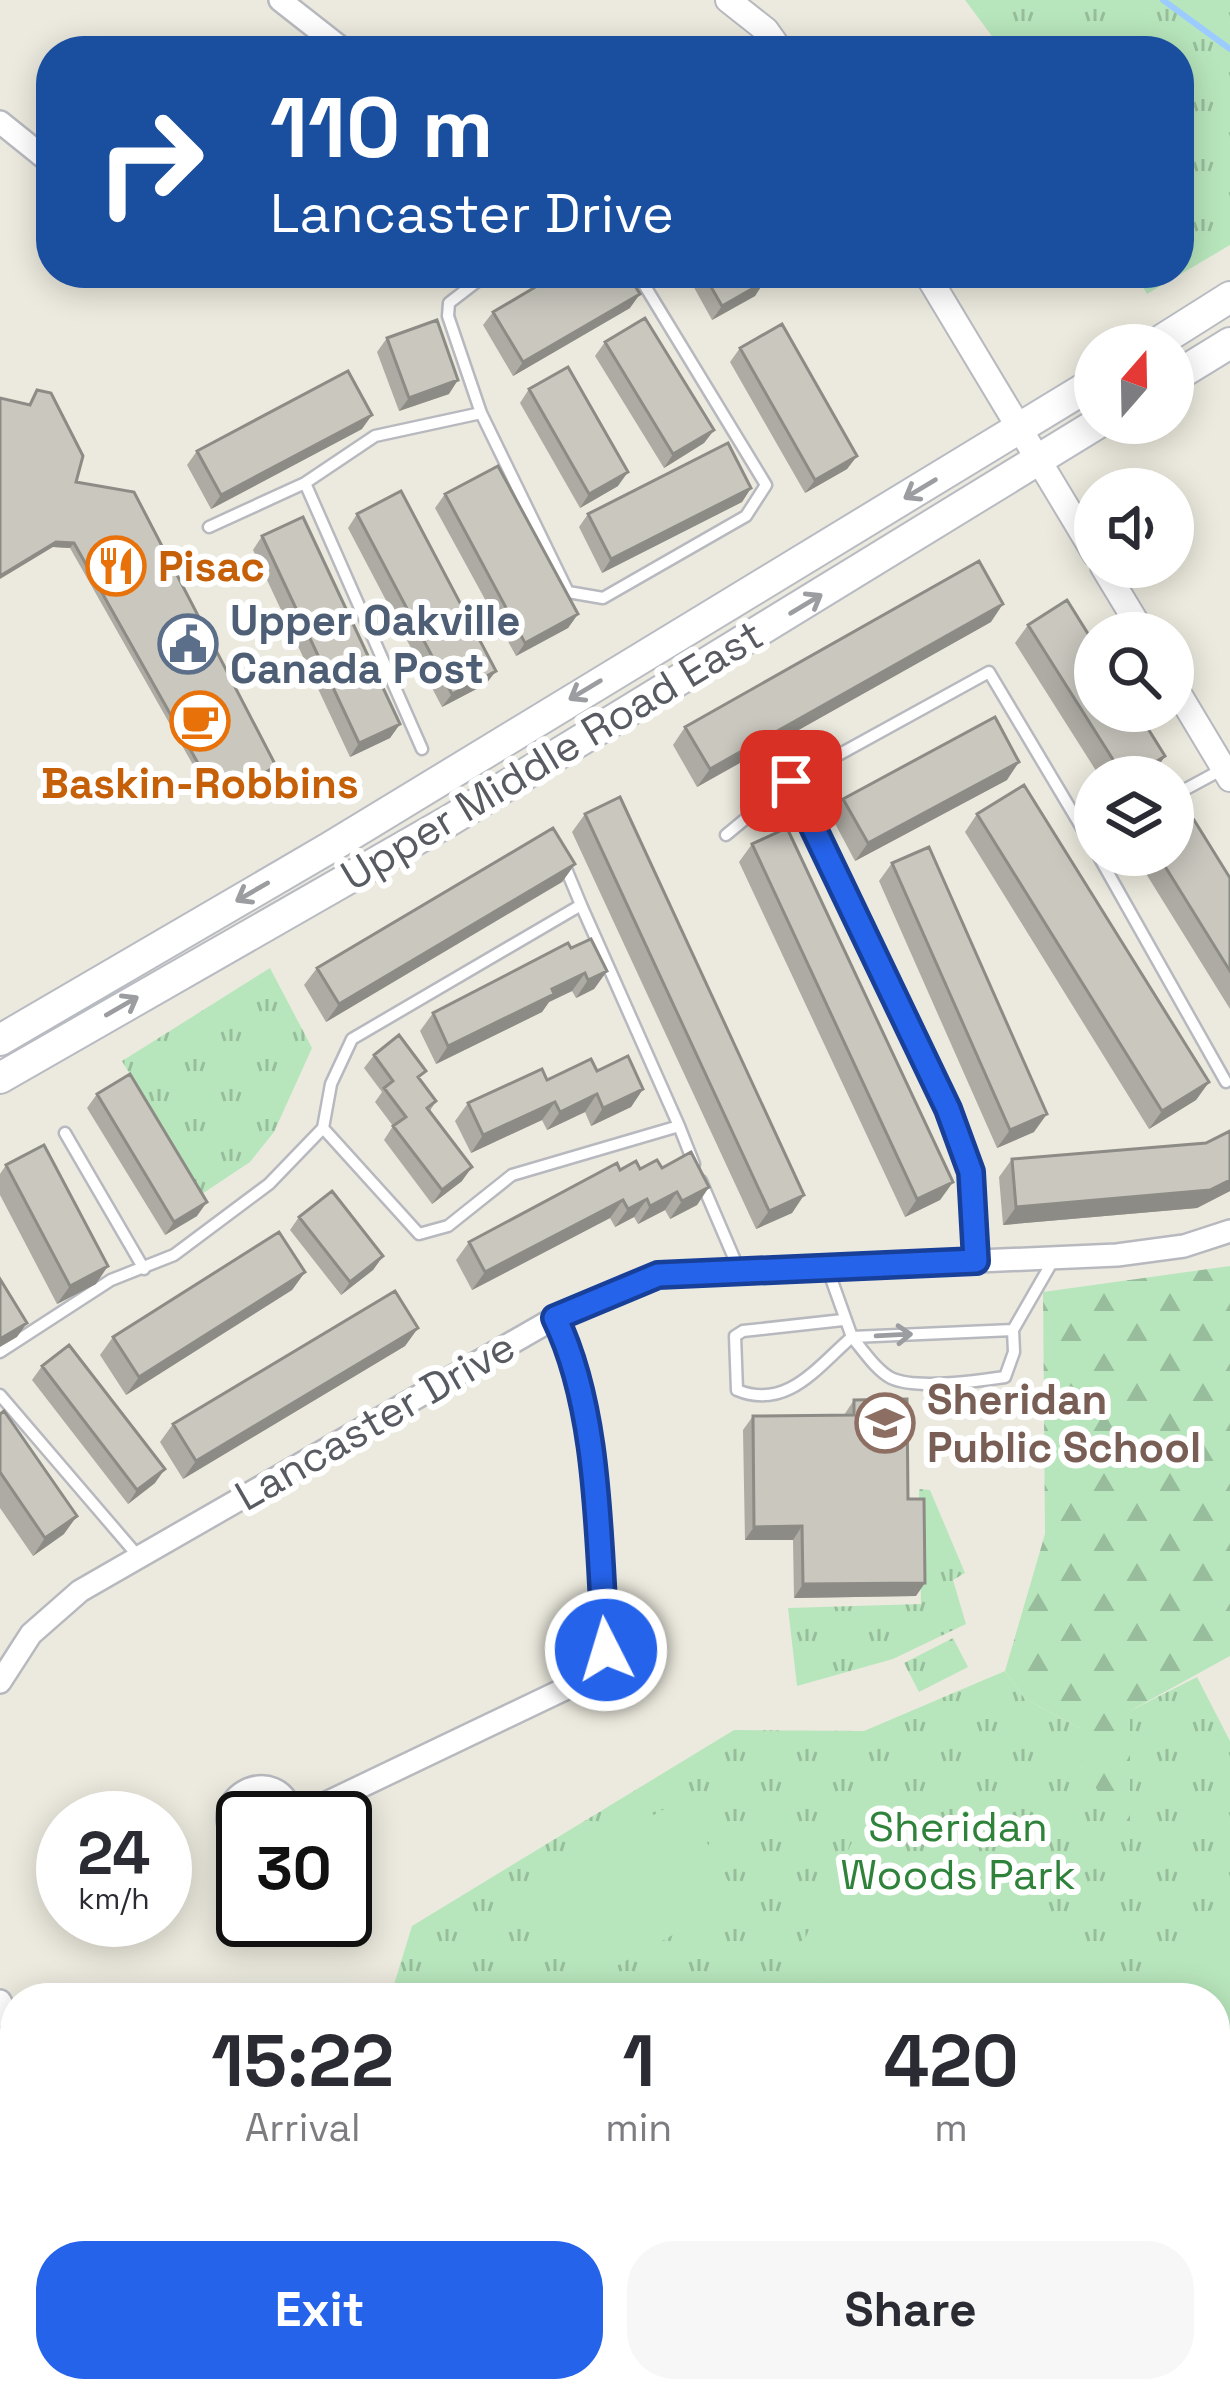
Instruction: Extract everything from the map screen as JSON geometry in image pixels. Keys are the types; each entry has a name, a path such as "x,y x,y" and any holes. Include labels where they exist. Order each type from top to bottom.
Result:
{"main road":[{"path":"1187,324 1230,297"},
{"path":"1194,365 1230,343"},
{"name":"Upper Middle Road East","path":"0,1040 329,848 1074,395"},
{"name":"Upper Middle Road East","path":"0,1078 452,819 1074,437"}],"street":[{"path":"280,0 326,36"},
{"path":"728,0 770,36"},
{"path":"0,122 36,151"},
{"path":"935,288 1074,519"},
{"path":"1194,717 1228,771"},
{"name":"Lancaster Drive","path":"0,1682 31,1634 80,1591 555,1318 658,1275 1117,1255 1184,1246 1230,1231"},
{"path":"351,1791 594,1675 606,1650 587,1419 567,1341 555,1318"},
{"path":"247,1791 276,1791"}],"lane":[{"path":"468,288 449,303 448,316 481,413 568,592 603,598 746,516 766,485 647,288"},
{"path":"209,527 305,483 375,436 481,413"},
{"path":"305,483 422,749"},
{"path":"726,835 791,781 989,672 1074,812"},
{"path":"1194,786 1228,771"},
{"path":"791,781 948,1109 971,1172 976,1261"},
{"path":"556,846 740,1272"},
{"path":"1111,876 1226,1082"},
{"path":"0,1352 111,1280 174,1255 269,1184 323,1128 331,1084 352,1039 581,905"},
{"path":"323,1128 419,1234 448,1226 512,1175 679,1126"},
{"path":"64,1133 144,1269"},
{"path":"827,1268 851,1337 887,1376 898,1381 949,1382 1006,1377 1014,1352 1013,1330 1055,1257"},
{"path":"843,1320 743,1331 735,1336 737,1390 774,1395 795,1389 851,1337 1013,1330"},
{"path":"0,1395 138,1556"}],"green space":[{"path":"965,0 1230,0 1230,245 1194,266 1194,36 992,36"},
{"path":"270,968 312,1048 274,1132 250,1162 199,1196 122,1061"},
{"path":"1230,1266 1230,1656 1130,1711 1130,1845 1081,1763 1080,1728 1025,1699 1005,1671 1045,1534 1043,1292"},
{"path":"919,1489 930,1490 965,1573 953,1580 966,1624 893,1659 797,1686 788,1608 921,1604"},
{"path":"953,1638 968,1667 919,1692 904,1663"},
{"name":"Sheridan Woods Park","path":"1005,1671 1025,1699 1080,1728 1130,1842 1130,1711 1197,1677 1230,1741 1230,1983 394,1983 412,1926 734,1730 864,1731"},
{"path":"683,1799 738,1899 583,1983 528,1883"},
{"path":"857,1832 1115,1957 1102,1983 830,1983 792,1965"},
{"path":"1230,1902 1230,1983 1195,1983 1186,1962 1197,1956 1183,1922"}],"building":[{"path":"534,288 636,288 640,294 523,362 493,312"},
{"path":"712,288 754,288 722,306"},
{"path":"645,318 714,430 673,454 605,342"},
{"path":"437,320 458,380 409,398 387,338"},
{"path":"782,324 857,456 815,480 740,348"},
{"path":"568,367 628,472 589,494 529,389"},
{"path":"348,371 372,415 221,495 197,451"},
{"path":"37,390 51,393 83,456 76,482 134,492 276,766 231,793 208,781 74,543 56,542 0,576 0,398 30,405"},
{"path":"728,443 751,488 611,559 588,514"},
{"path":"498,466 578,614 525,643 445,494"},
{"path":"401,491 496,671 452,694 357,514"},
{"path":"303,517 400,724 359,743 262,536"},
{"path":"979,561 1003,604 710,769 685,727"},
{"path":"1067,600 1074,612 1074,698 1028,625"},
{"path":"995,717 1019,762 868,843 843,799"},
{"path":"1096,732 1150,732 1165,756 1111,756"},
{"path":"1024,785 1074,865 1074,876 1081,876 1209,1082 1162,1111 977,814"},
{"path":"620,797 804,1195 769,1211 585,814"},
{"path":"1194,820 1230,878 1230,971 1171,876 1194,876"},
{"path":"553,828 575,864 339,1004 317,968"},
{"path":"787,828 953,1182 917,1199 752,844"},
{"path":"929,847 1047,1114 1010,1130 892,863"},
{"path":"591,939 607,971 588,980 585,973 552,989 554,994 448,1046 433,1013 568,943 571,948"},
{"path":"399,1035 426,1071 418,1077 436,1101 427,1108 472,1167 442,1190 393,1126 406,1117 384,1088 393,1081 374,1055"},
{"path":"628,1056 643,1089 603,1108 597,1094 560,1112 555,1102 483,1135 468,1103 542,1069 547,1080 591,1059 597,1071"},
{"path":"130,1074 207,1202 174,1222 97,1094"},
{"path":"1230,1131 1230,1180 1210,1190 1016,1207 1012,1159 1206,1143"},
{"path":"44,1145 108,1266 70,1286 6,1165"},
{"path":"691,1152 709,1187 682,1201 677,1192 650,1206 647,1199 628,1209 623,1200 485,1272 469,1242 617,1163 620,1170 636,1161 640,1169 657,1160 662,1168"},
{"path":"332,1191 383,1256 350,1282 299,1217"},
{"path":"279,1232 305,1272 139,1377 113,1337"},
{"path":"0,1279 27,1323 0,1339"},
{"path":"395,1291 418,1328 196,1461 173,1424"},
{"path":"69,1345 165,1469 137,1490 42,1366"},
{"path":"907,1399 908,1499 924,1499 925,1583 803,1584 802,1526 754,1527 753,1416 854,1415 854,1400"},
{"path":"4,1411 77,1516 45,1538 0,1472 0,1414"}],"waterway":[{"path":"1163,0 1230,49"}],"place":[{"name":"Pisac","path":"116,566"},
{"name":"Upper Oakville Canada Post","path":"188,644"},
{"name":"Baskin-Robbins","path":"200,721"},
{"name":"Sheridan Public School","path":"885,1423"}],"route":[{"path":"606,1650 587,1419 567,1341 555,1318 658,1275 976,1261 971,1172 948,1109 791,781"}]}
